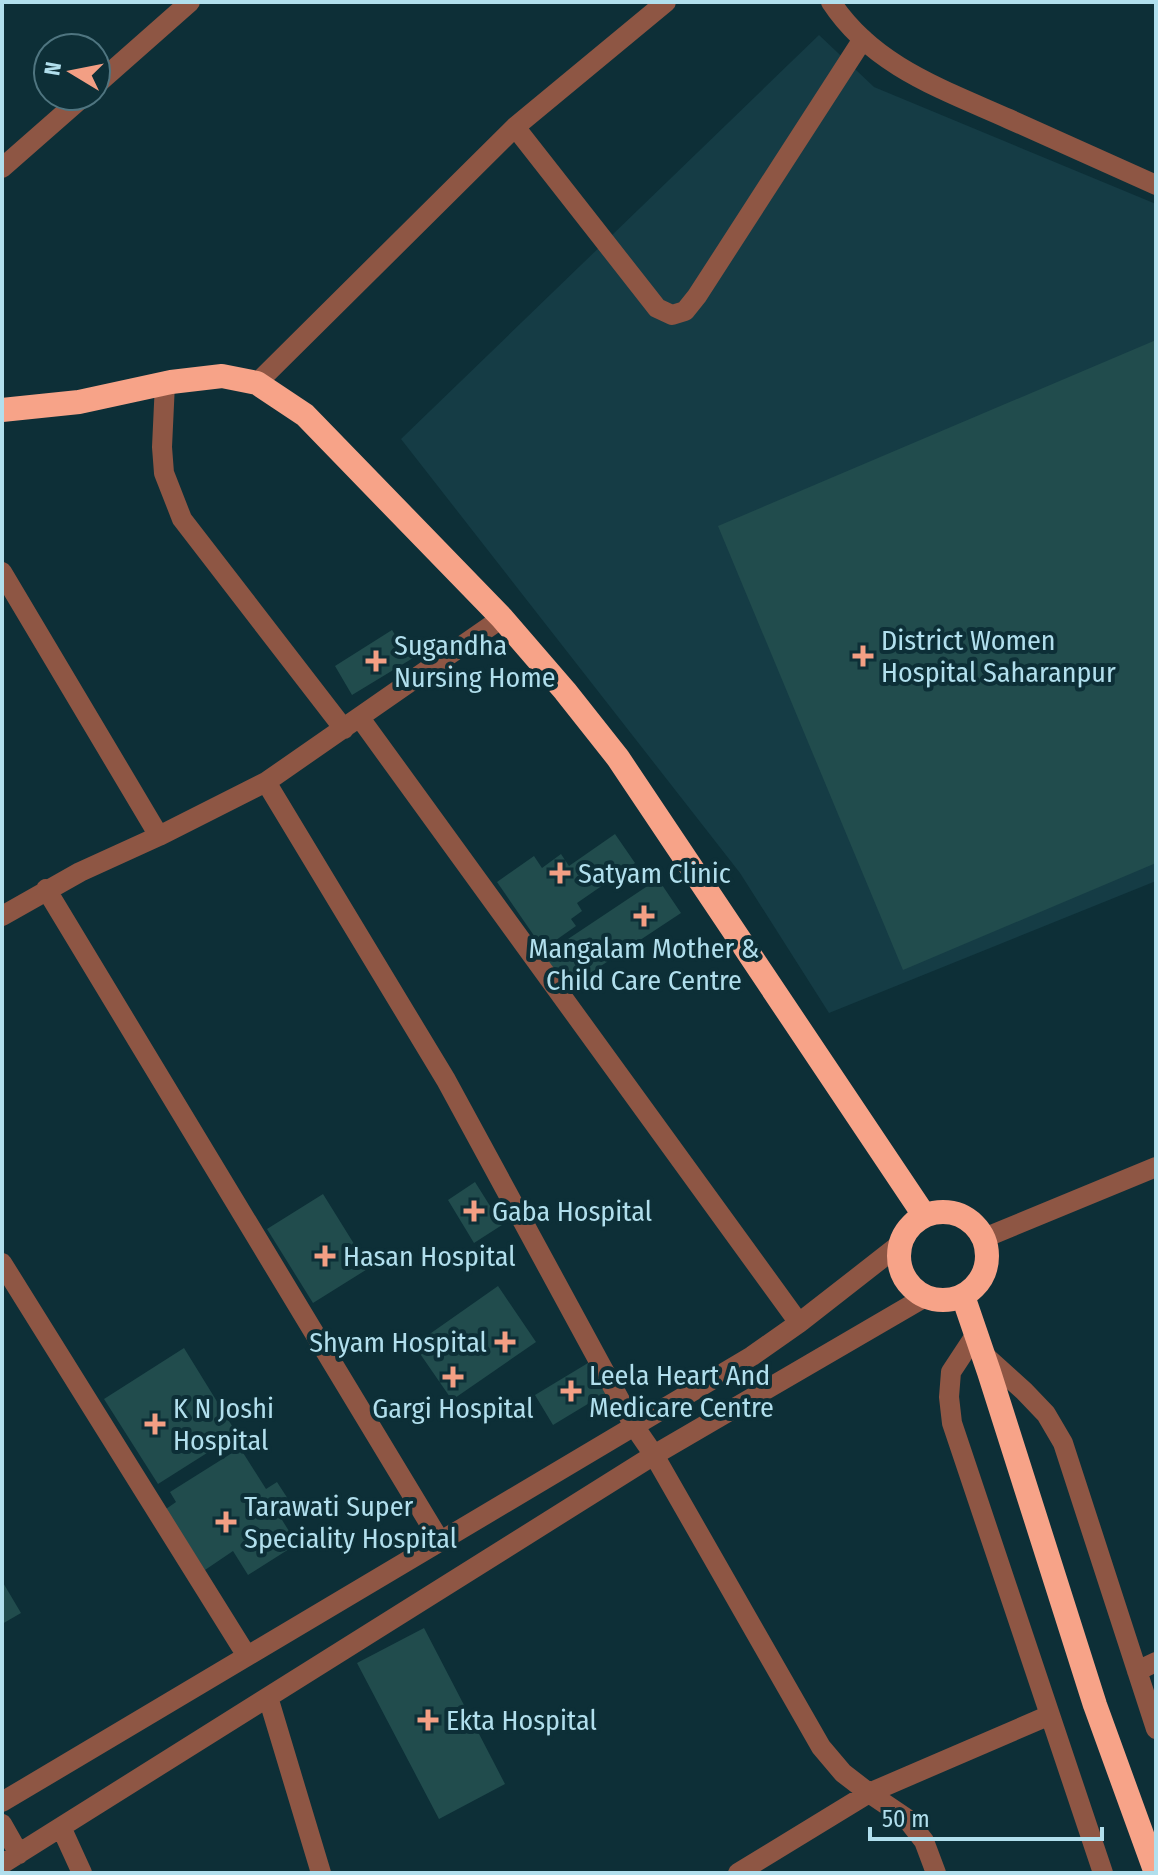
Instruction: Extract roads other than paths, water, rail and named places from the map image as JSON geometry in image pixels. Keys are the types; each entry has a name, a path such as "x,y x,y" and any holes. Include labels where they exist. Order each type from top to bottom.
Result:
{"highway":[{"path":"2,410 79,402 165,383 222,376 257,383 305,415 502,618 618,758 924,1215"},
{"path":"938,1211 952,1212 965,1217 984,1238 987,1251 982,1277 963,1296 951,1300 925,1297 906,1282 898,1258 899,1245 913,1222 924,1215 938,1211"},
{"path":"963,1296 1095,1705 1156,1873"}],"street":[{"path":"112,71 190,2"},
{"path":"257,383 515,127 666,2"},
{"path":"831,2 844,21 877,53 917,78 1156,185"},
{"path":"515,127 657,308 672,315 685,311 697,296 863,39"},
{"path":"4,163 65,112"},
{"path":"165,383 164,473 182,519 352,724 799,1323"},
{"path":"2,572 159,836"},
{"path":"2,916 46,889 266,782 502,618"},
{"path":"266,782 446,1080 634,1426 654,1455 821,1747 843,1773 906,1818 924,1841 936,1873"},
{"path":"46,889 440,1541"},
{"path":"984,1238 1156,1167"},
{"path":"2,1802 752,1356 899,1245"},
{"path":"2,1263 247,1656"},
{"path":"2,1824 10,1859 654,1455 925,1297"},
{"path":"1103,1873 952,1423 949,1397 951,1372 980,1344 1046,1414 1063,1443 1146,1666 1156,1729"},
{"path":"268,1697 321,1873"},
{"path":"738,1873 869,1793 1050,1715"},
{"path":"61,1827 82,1873"}],"place":[{"name":"District Women Hospital Saharanpur","path":"863,656"},
{"name":"Sugandha Nursing Home","path":"376,661"},
{"name":"Satyam Clinic","path":"560,873"},
{"name":"Mangalam Mother & Child Care Centre","path":"644,916"},
{"name":"Gaba Hospital","path":"474,1211"},
{"name":"Hasan Hospital","path":"325,1256"},
{"name":"Shyam Hospital","path":"505,1342"},
{"name":"Gargi Hospital","path":"453,1377"},
{"name":"Leela Heart And Medicare Centre","path":"571,1391"},
{"name":"K N Joshi Hospital","path":"155,1424"},
{"name":"Tarawati Super Speciality Hospital","path":"226,1522"},
{"name":"Ekta Hospital","path":"428,1720"}]}
